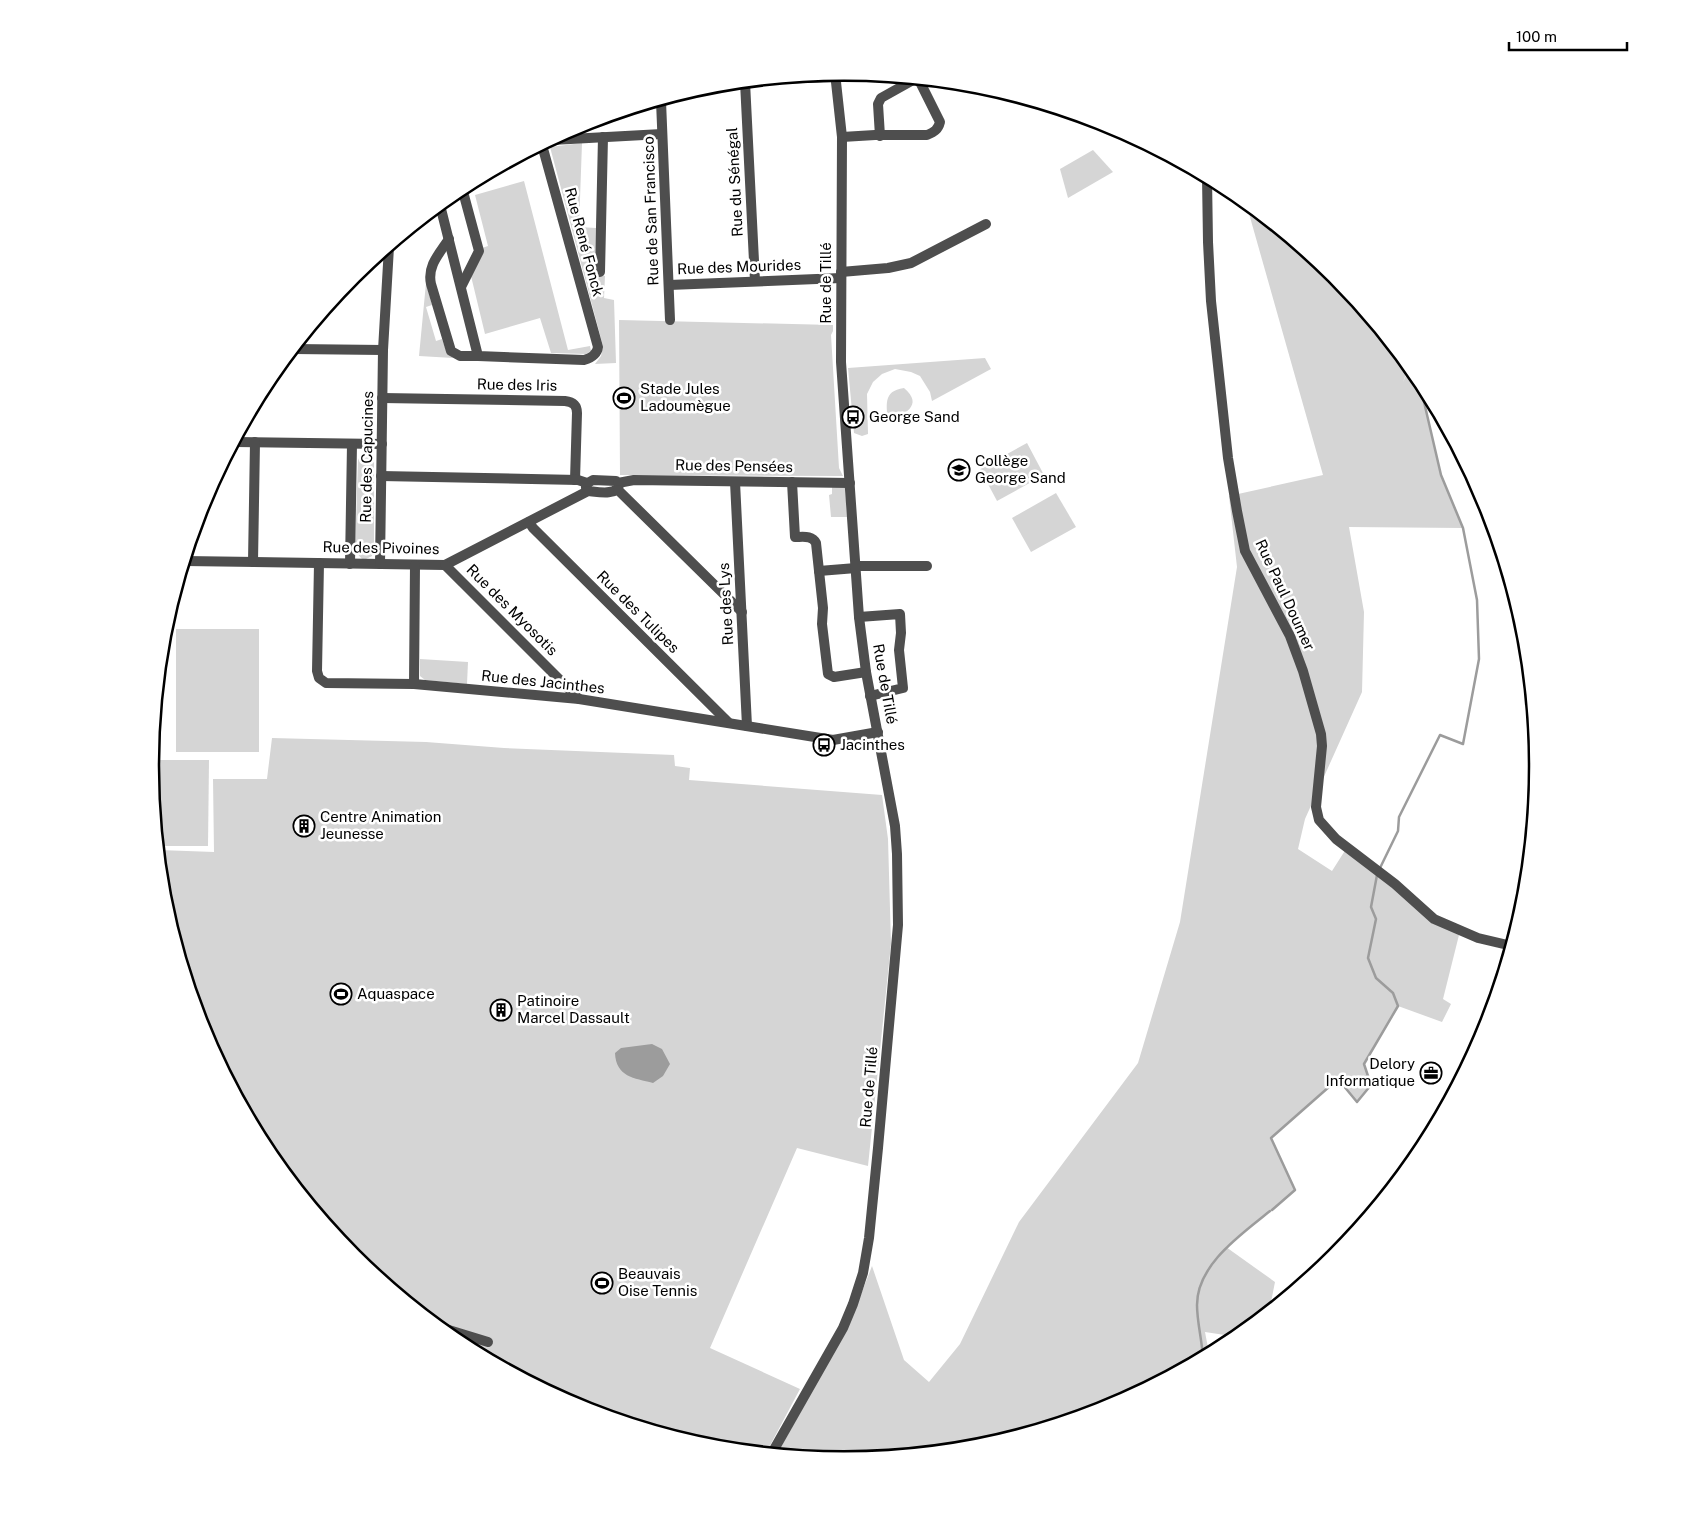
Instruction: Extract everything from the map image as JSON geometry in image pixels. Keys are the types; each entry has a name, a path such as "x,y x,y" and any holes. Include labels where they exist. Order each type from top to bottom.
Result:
{"street":[{"name":"Rue de Tillé","path":"775,1448 846,1322 857,1293 865,1263 898,919 895,826 870,696 859,617 841,362 842,137 838,81"},
{"path":"880,136 878,104 881,98 905,84"},
{"path":"842,137 927,135 934,132 939,127 940,122 922,86"},
{"name":"Rue du Sénégal","path":"745,89 755,281"},
{"name":"Rue de San Francisco","path":"661,107 670,320"},
{"path":"569,139 662,134"},
{"path":"600,272 602,137"},
{"name":"Rue René Fonck","path":"478,356 584,360 595,354 598,347 544,151"},
{"name":"Rue Paul Doumer","path":"1207,186 1208,242 1212,301 1228,458 1237,510 1245,552 1290,636 1303,671 1321,734 1322,746 1316,807 1319,820 1324,828 1336,839 1395,884 1434,918 1478,938 1506,945"},
{"path":"461,287 479,251 464,197"},
{"path":"442,212 449,239 478,356 460,356 451,351 431,284 431,268 449,239"},
{"name":"Rue des Mourides","path":"669,285 841,275 888,268 910,263 986,224"},
{"name":"Rue des Capucines","path":"380,564 383,350 389,255"},
{"path":"301,349 383,350"},
{"name":"Rue des Iris","path":"382,398 572,402 576,406 577,413 575,480"},
{"path":"241,442 382,444"},
{"path":"253,562 255,442"},
{"name":"Rue des Capucines","path":"350,564 352,444"},
{"name":"Rue des Pensées","path":"381,476 575,480 587,487 593,480 614,480 618,486 634,480 850,483"},
{"name":"Rue des Lys","path":"735,482 748,726"},
{"path":"792,482 795,537 810,537 815,541 828,674 834,677 866,672"},
{"path":"618,486 742,612"},
{"name":"Rue des Pivoines","path":"191,561 445,565 529,522 587,487"},
{"name":"Rue des Tulipes","path":"529,522 728,722"},
{"name":"Rue des Jacinthes","path":"320,563 317,672 323,682 414,684 579,698 833,740 878,732"},
{"path":"414,684 415,565"},
{"name":"Rue des Myosotis","path":"445,565 579,698"},
{"path":"819,570 856,567 927,566"},
{"path":"859,617 900,614 901,633 899,650 903,688 870,696"},
{"path":"461,1334 488,1342"}],"shaded area":[{"path":"582,143 579,227 596,228 595,274 605,276 604,298 614,300 616,363 595,364 601,356 603,346 550,148"},
{"path":"1093,150 1113,172 1068,198 1060,169"},
{"path":"524,181 568,350 590,346 591,351 586,354 551,353 540,318 485,334 471,276 482,248 488,246 475,195"},
{"path":"1249,214 1296,251 1329,282 1388,349 1406,374 1403,382 1406,375 1414,386 1424,402 1441,475 1463,528 1349,527 1364,612 1362,692 1305,819 1298,849 1332,871 1346,849 1459,935 1443,999 1451,1004 1442,1022 1398,1006 1364,1064 1371,1085 1357,1102 1337,1079 1271,1138 1295,1190 1226,1247 1275,1282 1271,1303 1226,1335 1205,1332 1208,1347 1148,1381 1107,1400 1022,1428 978,1439 934,1446 889,1450 844,1452 780,1448 849,1325 872,1266 904,1360 929,1382 960,1344 1019,1222 1138,1063 1180,922 1237,567 1229,496 1323,475"},
{"path":"426,283 432,305 426,307 436,341 442,339 446,350 453,358 419,356"},
{"path":"619,320 833,325 831,335 839,468 843,476 620,475"},
{"path":"985,358 991,369 932,401 930,392 920,376 895,369 882,374 873,382 867,394 868,434 862,436 854,433 848,368"},
{"path":"904,388 910,394 912,405 905,413 888,423 887,400 892,392"},
{"path":"1027,443 1044,475 997,501 980,469"},
{"path":"368,451 372,452 374,457 374,543 372,556 362,559 355,551 358,460 360,456"},
{"path":"832,486 845,486 847,517 831,517 829,495 832,494"},
{"path":"1056,493 1076,527 1031,552 1012,518"},
{"path":"176,629 259,629 259,752 176,752"},
{"path":"420,659 468,662 467,684 425,680 420,676"},
{"path":"272,738 426,742 504,748 674,755 675,766 690,768 689,780 882,795 888,839 891,944 868,1166 797,1148 710,1348 800,1389 769,1447 711,1439 624,1415 582,1400 502,1360 427,1310 393,1282 329,1218 301,1184 251,1109 211,1029 183,944 172,900 164,850 214,852 213,779 267,779"},
{"path":"159,760 209,760 208,846 164,846"},
{"path":"652,1044 662,1049 670,1064 663,1076 653,1083 633,1078 622,1072 616,1061 615,1053 621,1048"}],"waterway":[{"path":"1380,868 1398,831 1399,817 1440,735 1463,744 1479,659 1477,600 1463,528 1441,475 1424,402"},
{"path":"1272,1210 1295,1190 1271,1138 1338,1079 1357,1102 1371,1085 1364,1064 1398,1006 1393,993 1376,978 1368,958 1376,919 1371,907 1377,875"},
{"path":"1202,1350 1197,1305 1199,1290 1204,1276 1223,1251 1270,1211"}],"place":[{"name":"Stade Jules Ladoumègue","path":"624,398"},
{"name":"George Sand","path":"853,417"},
{"name":"Collège George Sand","path":"959,470"},
{"name":"Jacinthes","path":"824,745"},
{"name":"Centre Animation Jeunesse","path":"304,826"},
{"name":"Aquaspace","path":"341,994"},
{"name":"Patinoire Marcel Dassault","path":"501,1010"},
{"name":"Delory Informatique","path":"1431,1073"},
{"name":"Beauvais Oise Tennis","path":"602,1283"}]}
